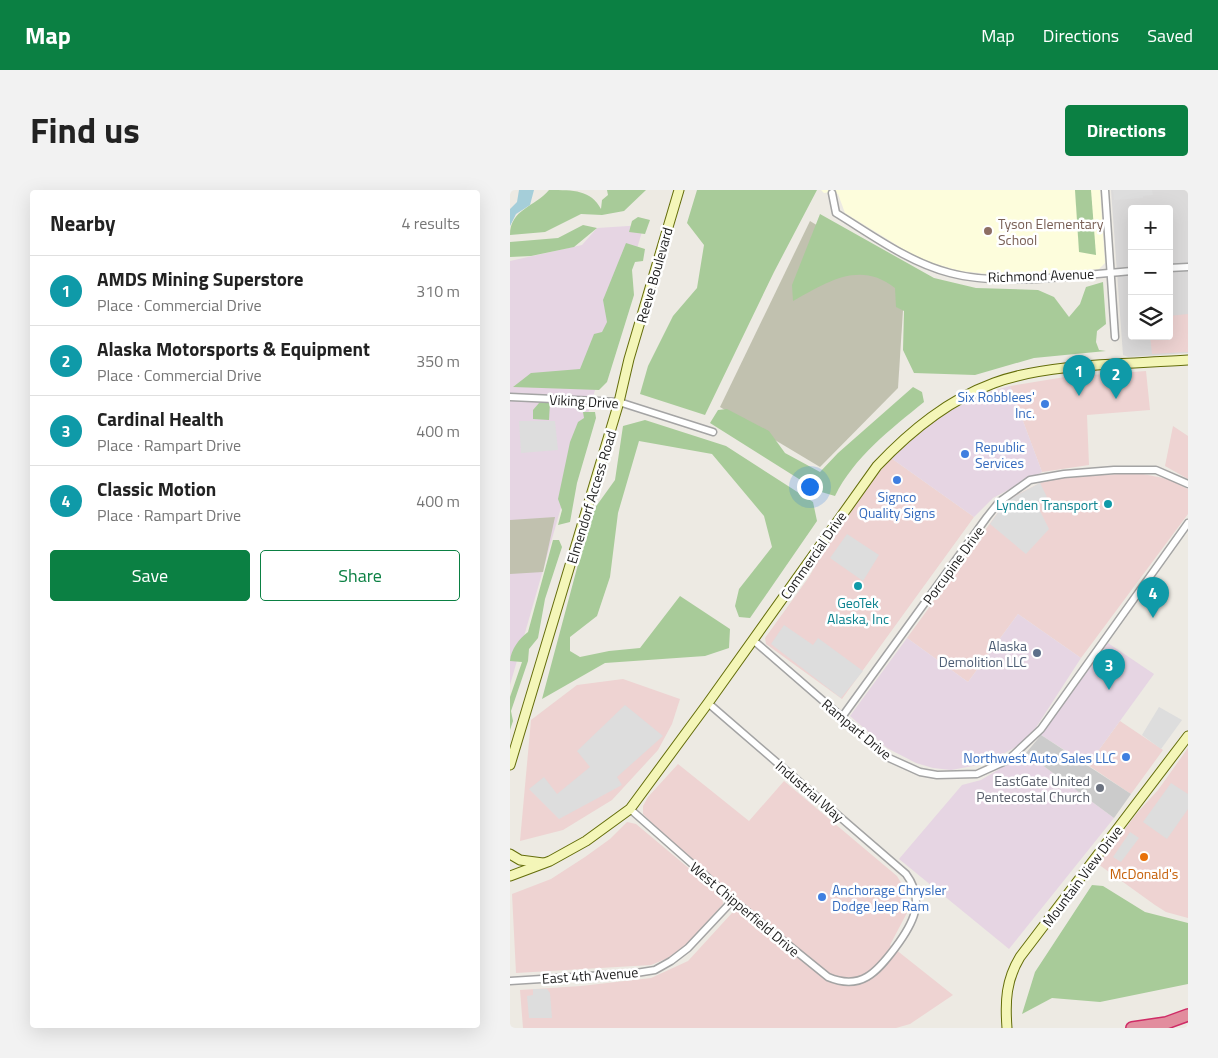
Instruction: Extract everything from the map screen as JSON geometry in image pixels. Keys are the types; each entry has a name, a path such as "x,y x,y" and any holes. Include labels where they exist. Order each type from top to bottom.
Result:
{"highway":[{"path":"1132,1028 1166,1022 1188,1015"}],"street":[{"name":"Reeve Boulevard","path":"629,359 679,190"},
{"path":"1105,190 1115,337"},
{"name":"Richmond Avenue","path":"832,193 836,213 899,252 950,273 998,279 1128,271"},
{"path":"1173,268 1188,267"},
{"name":"Elmendorf Access Road","path":"510,765 619,402 629,359"},
{"name":"Commercial Drive","path":"510,876 543,864 586,841 630,809 754,640 876,466 904,437 936,412 974,391 996,382 1017,377 1055,370 1188,360"},
{"name":"Viking Drive","path":"510,398 619,402 713,432"},
{"name":"Porcupine Drive","path":"842,717 988,517 1013,491 1030,480 1114,470 1156,470 1188,484"},
{"name":"Rampart Drive","path":"754,640 889,758 920,772 958,776 976,774 1008,760 1045,724 1188,523"},
{"name":"Industrial Way","path":"708,703 883,854 910,880 917,901 913,922 879,969 871,975"},
{"name":"Mountain View Drive","path":"1007,1028 1005,1003 1007,988 1012,970 1020,957 1187,740"},
{"name":"West Chipperfield Drive","path":"630,809 733,900 828,977 850,982 871,975"},
{"path":"510,854 520,860 543,864"},
{"name":"East 4th Avenue","path":"510,981 655,970 688,948 733,900"}],"shaded area":[{"name":"Tyson Elementary School","path":"821,190 1100,190 1105,263 1099,269 1008,276 960,271 929,262 908,252 845,213 838,194 832,192 824,193"},
{"path":"1111,190 1188,190 1188,353 1128,357 1123,355"},
{"path":"1113,190 1152,190 1153,195 1143,196 1143,198 1114,200"},
{"path":"810,221 905,279 898,388 820,467 720,407"},
{"path":"644,225 510,685 510,261 582,245 597,228"},
{"path":"1188,314 1188,352 1152,354 1150,340 1173,340 1173,316"},
{"path":"1146,371 1150,410 1087,415 1089,465 1042,472 1010,386 1065,377"},
{"name":"Republic Services","path":"1010,386 1042,472 993,498 974,517 891,458 945,413 985,393"},
{"path":"519,421 555,421 558,450 521,453"},
{"path":"1173,426 1188,436 1188,479 1165,466"},
{"path":"891,458 974,517 842,699 766,644 765,638 809,577 827,545 869,485"},
{"name":"Lynden Transport","path":"1138,473 1168,479 1188,489 1188,514 1081,658 1018,614 968,682 907,638 1007,500 1040,483 1063,477"},
{"path":"1040,483 1047,497 1036,503 1049,529 1026,554 990,524 1006,501"},
{"path":"555,517 543,572 510,574 510,520"},
{"path":"847,534 879,555 863,581 830,558"},
{"path":"1018,614 1081,658 1035,729 1016,747 984,764 951,770 933,768 916,763 887,748 850,716 907,638 968,682"},
{"path":"784,625 813,645 818,638 863,671 841,698 771,644"},
{"path":"1108,643 1154,674 1088,765 1041,735"},
{"path":"623,679 680,699 672,724 658,750 612,800 563,830 520,841 531,720 577,685"},
{"path":"625,705 663,736 617,777 622,785 559,819 529,789 544,777 557,794 590,767 577,751"},
{"path":"1159,707 1182,720 1161,749 1142,735"},
{"name":"Northwest Auto Sales LLC","path":"1120,721 1163,750 1131,794 1088,765"},
{"name":"EastGate United Pentecostal Church","path":"1041,735 1131,794 1114,818 1026,753"},
{"path":"1188,748 1188,918 1166,912 1098,864 1138,812 1158,790"},
{"path":"1026,753 1114,818 1009,949 899,859 962,785 981,780"},
{"name":"Anchorage Chrysler Dodge Jeep Ram","path":"678,764 749,821 784,781 897,876 906,891 909,909 890,945 953,995 910,1024 896,1028 523,1028 520,990 581,986 651,978 688,961 742,902 643,814 643,806 648,797"},
{"path":"1171,783 1188,794 1188,809 1167,839 1143,822"},
{"path":"627,822 636,824 722,896 723,904 686,945 668,958 651,965 516,973 512,894 551,879 610,839"},
{"path":"1130,832 1139,838 1121,862 1113,857"},
{"path":"533,989 547,989 550,993 552,1018 529,1018 527,996 533,995"}],"green space":[{"path":"549,190 581,192 592,198 601,209 602,200 608,195 607,190 646,190 624,211 602,215 581,214 545,232 510,235 514,219"},
{"path":"697,190 817,190 774,272 705,415 640,394 648,366 673,316 697,288 704,245 687,223"},
{"path":"1075,190 1091,190 1096,255 1079,252"},
{"path":"820,214 934,278 976,288 1038,290 1054,297 1069,317 1080,304 1086,287 1103,282 1106,324 1097,331 1096,342 1099,350 1106,351 1034,358 975,375 914,373 903,350 904,311 896,307 895,288 882,280 869,276 856,275 844,277 818,287 793,301 792,285"},
{"path":"638,217 650,220 645,234 629,232 632,221"},
{"path":"583,225 597,228 574,247 531,256 510,257 510,242 558,238"},
{"path":"626,243 645,249 643,261 635,262 632,270 634,295 607,382 599,390 513,387 531,373 580,369 594,334 602,332 607,322 603,300"},
{"path":"913,387 922,392 924,402 874,444 852,469 835,496 818,491 710,423 718,410 727,409 769,431 785,453 820,472 838,453"},
{"path":"550,402 549,420 533,419 533,410 539,403"},
{"path":"583,412 595,412 596,418 577,483 570,522 558,525 562,510 558,499 570,442 578,422 584,418"},
{"path":"645,420 726,446 813,502 817,521 750,618 739,617 735,606 739,589 772,547 764,516 712,454 639,441 618,513 610,577 597,616 570,637 570,651 580,657 609,651 640,648 680,596 730,629 729,648 705,656 605,663 542,699 592,512 615,480 623,426"},
{"path":"553,540 559,540 562,547 545,599 538,638 529,649 528,661 511,711 513,721 510,730 510,697 522,662 510,661 512,652 528,632"},
{"path":"1092,885 1103,886 1145,912 1188,923 1188,984 1100,1002 1052,998 1022,1014 1035,972"}],"water":[{"path":"519,190 534,190 530,205 516,214 510,226 510,209 517,202"}],"place":[{"name":"Tyson Elementary School","path":"988,231"},
{"name":"AMDS Mining Superstore","path":"1079,396"},
{"name":"Alaska Motorsports & Equipment","path":"1116,399"},
{"name":"Six Robblees' Inc.","path":"1045,404"},
{"name":"Republic Services","path":"965,454"},
{"name":"Signco Quality Signs","path":"897,480"},
{"name":"Lynden Transport","path":"1108,504"},
{"name":"GeoTek Alaska, Inc","path":"858,586"},
{"name":"Classic Motion","path":"1153,618"},
{"name":"Alaska Demolition LLC","path":"1037,653"},
{"name":"Cardinal Health","path":"1109,690"},
{"name":"Northwest Auto Sales LLC","path":"1126,757"},
{"name":"EastGate United Pentecostal Church","path":"1100,788"},
{"name":"McDonald's","path":"1144,857"},
{"name":"Anchorage Chrysler Dodge Jeep Ram","path":"822,897"}]}
